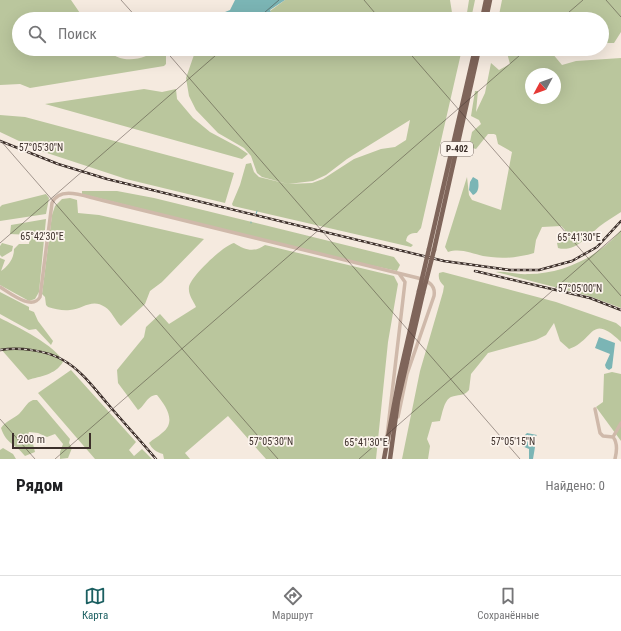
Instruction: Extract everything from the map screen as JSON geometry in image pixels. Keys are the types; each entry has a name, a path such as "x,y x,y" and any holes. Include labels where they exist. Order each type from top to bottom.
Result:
{"main road":[{"path":"483,12 486,0"},
{"path":"487,12 490,0"},
{"name":"Р-402","path":"432,249 473,56"},
{"name":"Р-402","path":"384,459 388,449 421,292 477,56"},
{"name":"Р-402","path":"388,449 390,459"}],"street":[{"path":"0,287 29,303 34,303 39,299 52,203 57,195 65,193 101,200 418,278 432,284 434,296 407,374 388,449"},
{"path":"388,449 405,282 402,276 390,272"},
{"path":"405,282 409,278 418,278"},
{"path":"595,409 600,433 603,436 613,437"},
{"path":"613,437 621,423"},
{"path":"613,437 617,450 616,459"}],"green space":[{"path":"0,0 71,0 79,12 12,12 12,56 114,56 124,59 135,59 146,56 166,56 166,64 164,66 30,88 20,84 0,85"},
{"path":"285,0 450,0 452,12 270,12"},
{"path":"469,0 475,0 472,12 467,12"},
{"path":"502,0 621,0 621,32 614,43 609,43 609,12 500,12"},
{"path":"194,56 460,56 421,228 417,233 410,234 407,237 406,241 413,245 411,247 233,206 232,204 240,185 246,164 251,163 254,172 259,177 288,184 262,177 257,173 251,156 244,148 218,133 196,110 189,96 186,78","holes":["410,120 406,140 395,147 381,149 354,159 323,179 312,183 288,184 313,181 326,175 347,159"]},
{"path":"508,56 554,56 562,65 576,61 621,58 621,212 602,224 576,246 564,249 558,248 557,243 565,241 565,230 561,226 542,227 536,240 534,253 513,257 502,258 485,256 464,251 448,252 445,247 467,177 469,195 472,200 501,210 512,152 498,144 496,135 494,134 488,134 476,149 469,147 472,132 481,124 479,120 471,116 475,91 478,91 476,112 485,93 491,63 499,70 510,64"},
{"path":"144,89 162,92 176,89 177,99 193,118 210,132 248,154 242,159 45,104"},
{"path":"0,115 25,117 234,173 225,203 126,179 38,150 0,132"},
{"path":"82,191 117,191 154,198 394,257 400,265 397,271 342,259 82,194"},
{"path":"46,194 49,198 46,214 0,221 0,207 2,205"},
{"path":"70,198 77,200 78,213 99,215 204,239 162,282 150,291 145,304 121,326 110,311 100,305 92,304 67,310 59,310 48,307 46,305 45,297 42,294 52,215 55,206 62,199"},
{"path":"46,219 39,292 35,299 29,301 0,285 0,258 5,260 1,271 10,262 14,249 19,244 29,244 30,235 10,234 11,225"},
{"path":"621,230 621,308 589,296 496,272 525,274 542,273 568,267 580,262 603,248"},
{"path":"2,243 13,246 12,251 2,257 0,255 0,246"},
{"path":"234,243 250,250 257,249 265,245 394,276 398,284 388,342 376,459 266,459 228,416 185,453 190,459 164,459 163,454 154,450 150,445 149,443 162,433 169,424 168,414 164,404 157,395 154,395 138,410 118,383 117,370 144,337 146,327 160,314 169,324 196,307 189,293 191,282 208,262 223,249"},
{"path":"443,272 556,302 616,323 621,327 621,342 611,333 603,329 598,329 593,331 577,345 569,349 560,341 554,323 546,335 536,340 488,353 471,374 469,390 465,394 451,397 445,404 440,421 432,422 427,439 430,446 428,459 402,459 420,371 443,292 444,286 441,283 439,273"},
{"path":"0,292 29,307 29,310 34,312 38,321 53,341 51,345 36,329 29,330 0,314"},
{"path":"0,318 45,343 59,356 63,362 56,370 43,376 28,380 0,348"},
{"path":"71,370 136,442 129,450 134,456 142,449 152,459 95,459 38,393"},
{"path":"612,372 621,374 621,441 596,407 603,402 604,374"},
{"path":"33,400 37,400 70,439 69,443 72,448 68,458 60,459 60,452 63,444 55,434 47,437 38,433 29,432 26,439 33,444 35,452 25,456 8,441 3,433 1,428 19,414 27,404"},
{"path":"3,448 13,454 16,459 0,459 0,450"}],"water":[{"path":"235,0 285,0 270,10 271,12 225,12 230,10"},
{"path":"473,177 478,180 478,189 473,195 469,190 470,182"},
{"path":"599,337 615,343 612,368 609,370 605,365 610,354 595,348"},
{"path":"527,433 537,435 531,441 535,447 533,459 529,459 529,449 522,446 518,442"}],"railway":[{"path":"0,141 58,164 107,179 444,261 510,270 539,270 572,261 597,247 621,221"},
{"path":"475,271 590,298 621,310"},
{"path":"0,350 32,350 49,354 70,364 87,380 156,459"}]}
